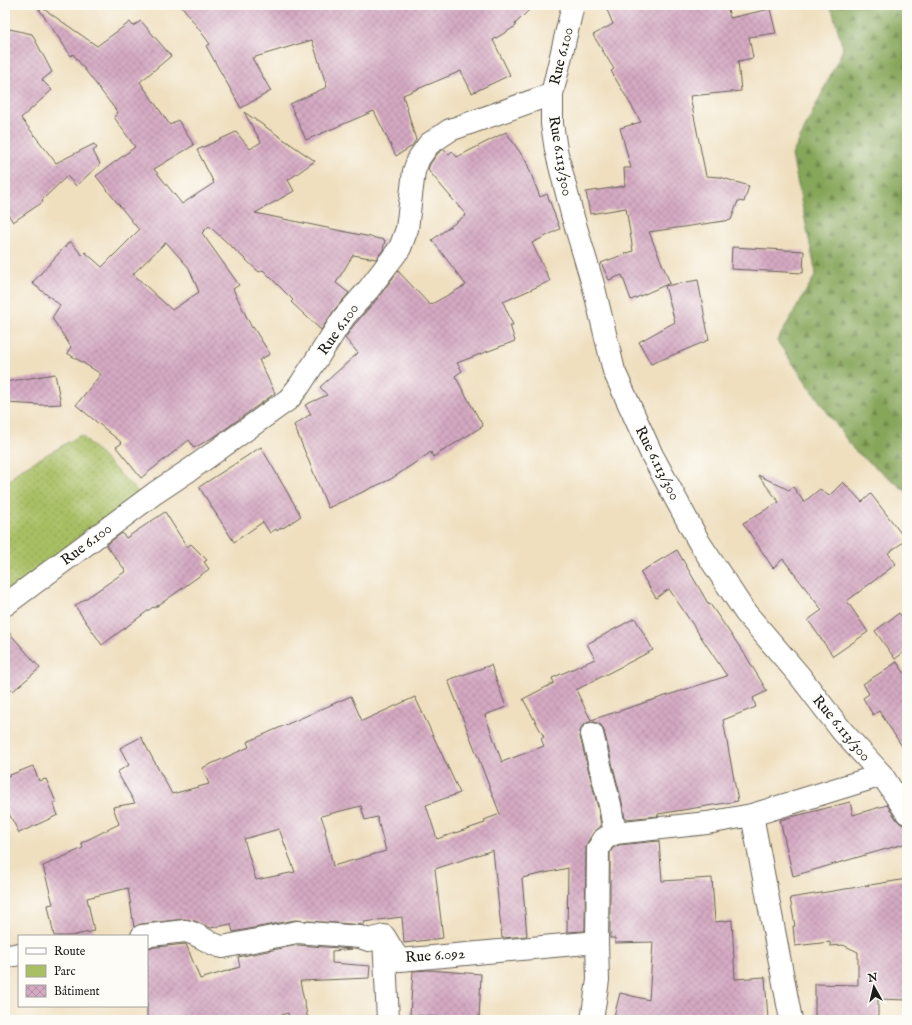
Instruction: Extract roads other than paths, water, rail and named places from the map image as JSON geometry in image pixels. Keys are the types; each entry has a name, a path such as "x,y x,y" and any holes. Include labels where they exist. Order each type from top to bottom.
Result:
{"street":[{"name":"Rue 6.100","path":"5,605 155,493 289,399 300,385 344,317 368,290 400,248 407,230 414,171 419,158 429,144 450,130 552,94 573,5"},
{"name":"Rue 6.113/300","path":"552,94 552,124 556,150 572,214 594,288 614,371 652,454 700,542 746,612 799,675 842,731 882,775 907,813"},
{"path":"592,734 610,805 615,833"},
{"path":"592,1020 598,980 598,849 604,839 615,833 707,823 752,815 882,775"},
{"path":"752,815 791,1020"},
{"path":"148,935 185,931 190,932 217,946 223,947 297,932 360,937 369,940 384,936 388,1020"},
{"name":"Rue 6.092","path":"384,936 392,952 400,960 597,942"},
{"path":"5,957 18,954"}]}
